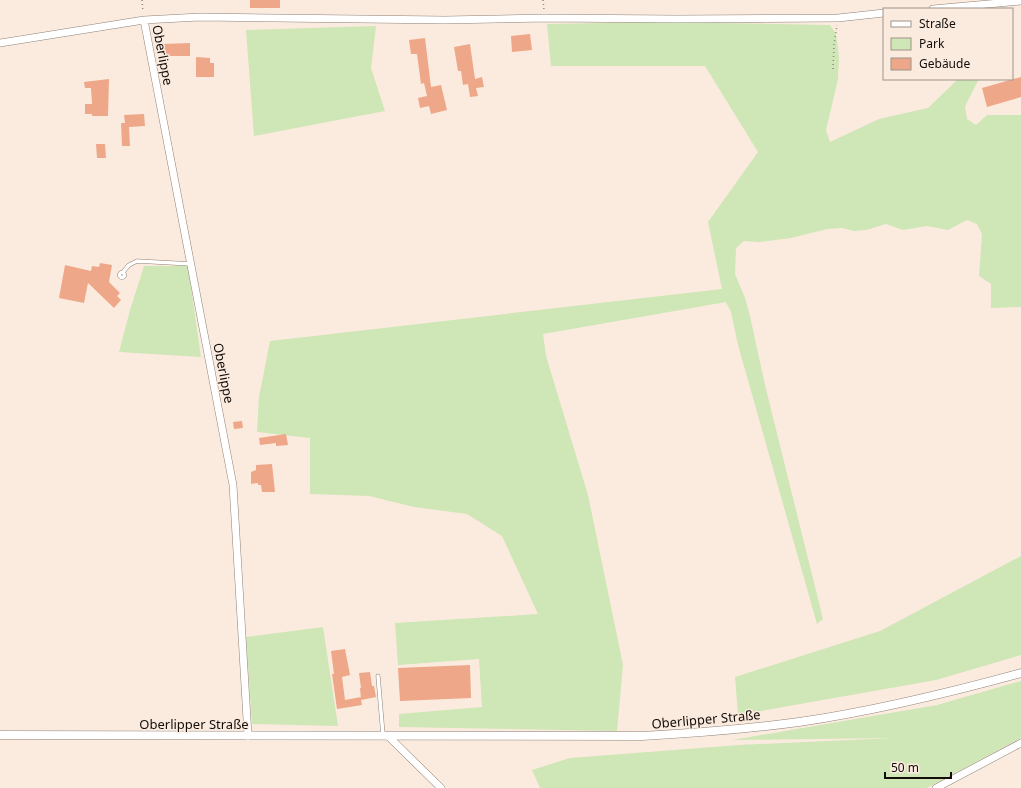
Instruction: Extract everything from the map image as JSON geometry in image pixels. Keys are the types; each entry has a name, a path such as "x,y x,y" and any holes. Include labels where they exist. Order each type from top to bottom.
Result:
{"street":[{"path":"944,8 1019,1"},
{"name":"Oberlippe","path":"0,43 144,20 200,17 440,20 545,18 677,19 838,18 883,14"},
{"name":"Oberlippe","path":"144,20 233,485 248,736"},
{"name":"Oberlipper Straße","path":"0,735 642,736 732,730 799,722 874,710 950,693 1021,673"},
{"path":"385,736 441,788"},
{"path":"936,788 1021,743"}],"lane":[{"path":"123,272 137,261 191,264"},
{"path":"378,676 385,736"}],"path":[{"path":"142,0 144,20"},
{"path":"543,0 545,18"},
{"path":"833,69 834,45 838,18"}],"green space":[{"path":"655,22 830,25 836,34 839,57 838,79 826,130 830,142 879,119 928,108 957,80 978,80 965,106 967,119 976,125 987,115 1021,115 1021,307 991,308 991,284 979,276 982,234 977,224 967,220 948,230 927,226 903,230 886,224 866,230 854,231 842,228 827,229 791,238 759,242 744,241 736,248 735,274 745,298 750,316 765,385 823,619 817,624 738,345 731,312 726,302 543,334 546,356 588,495 623,665 617,731 399,727 399,714 482,707 479,659 398,665 395,623 538,614 502,536 467,514 414,507 369,496 310,494 310,438 257,432 259,397 270,341 722,289 708,222 758,152 705,66 551,66 547,24"},
{"path":"376,26 371,68 385,111 254,136 246,30"},
{"path":"144,266 188,266 201,357 119,352"},
{"path":"1021,556 1021,655 936,680 738,715 735,677 880,631"},
{"path":"323,627 338,726 252,724 246,637"},
{"path":"1021,681 1021,738 927,788 540,788 532,770 570,758 739,745 893,738 732,740 937,705"}],"building":[{"path":"250,0 280,0 280,8 250,8"},
{"path":"530,34 532,50 512,52 511,36"},
{"path":"425,38 431,87 441,85 447,110 431,114 429,106 420,108 418,98 427,96 424,83 421,84 417,54 411,54 409,40"},
{"path":"190,43 190,56 164,56 163,44"},
{"path":"470,44 475,79 482,77 484,87 476,88 478,96 470,97 468,84 463,85 461,71 458,71 454,47"},
{"path":"196,57 210,58 210,63 214,63 214,77 196,77"},
{"path":"1021,77 1021,97 987,107 982,88"},
{"path":"109,79 108,116 92,116 92,114 85,114 85,104 92,104 91,88 85,88 84,82"},
{"path":"144,114 145,126 129,127 130,146 122,146 121,123 125,123 124,115"},
{"path":"96,144 105,144 106,158 97,158"},
{"path":"100,263 112,265 109,282 120,293 117,296 121,300 114,308 88,283 84,303 59,298 65,265 91,271 92,266 99,267"},
{"path":"242,421 243,428 234,429 233,422"},
{"path":"286,434 288,445 276,446 276,443 260,445 259,438"},
{"path":"272,464 275,492 262,492 261,485 258,485 258,483 251,484 251,472 256,470 256,465"},
{"path":"345,649 350,675 342,677 345,700 361,697 359,673 370,672 372,686 374,686 376,697 361,700 362,705 337,709 332,674 334,674 331,651"},
{"path":"470,665 471,698 400,701 398,668"}]}
